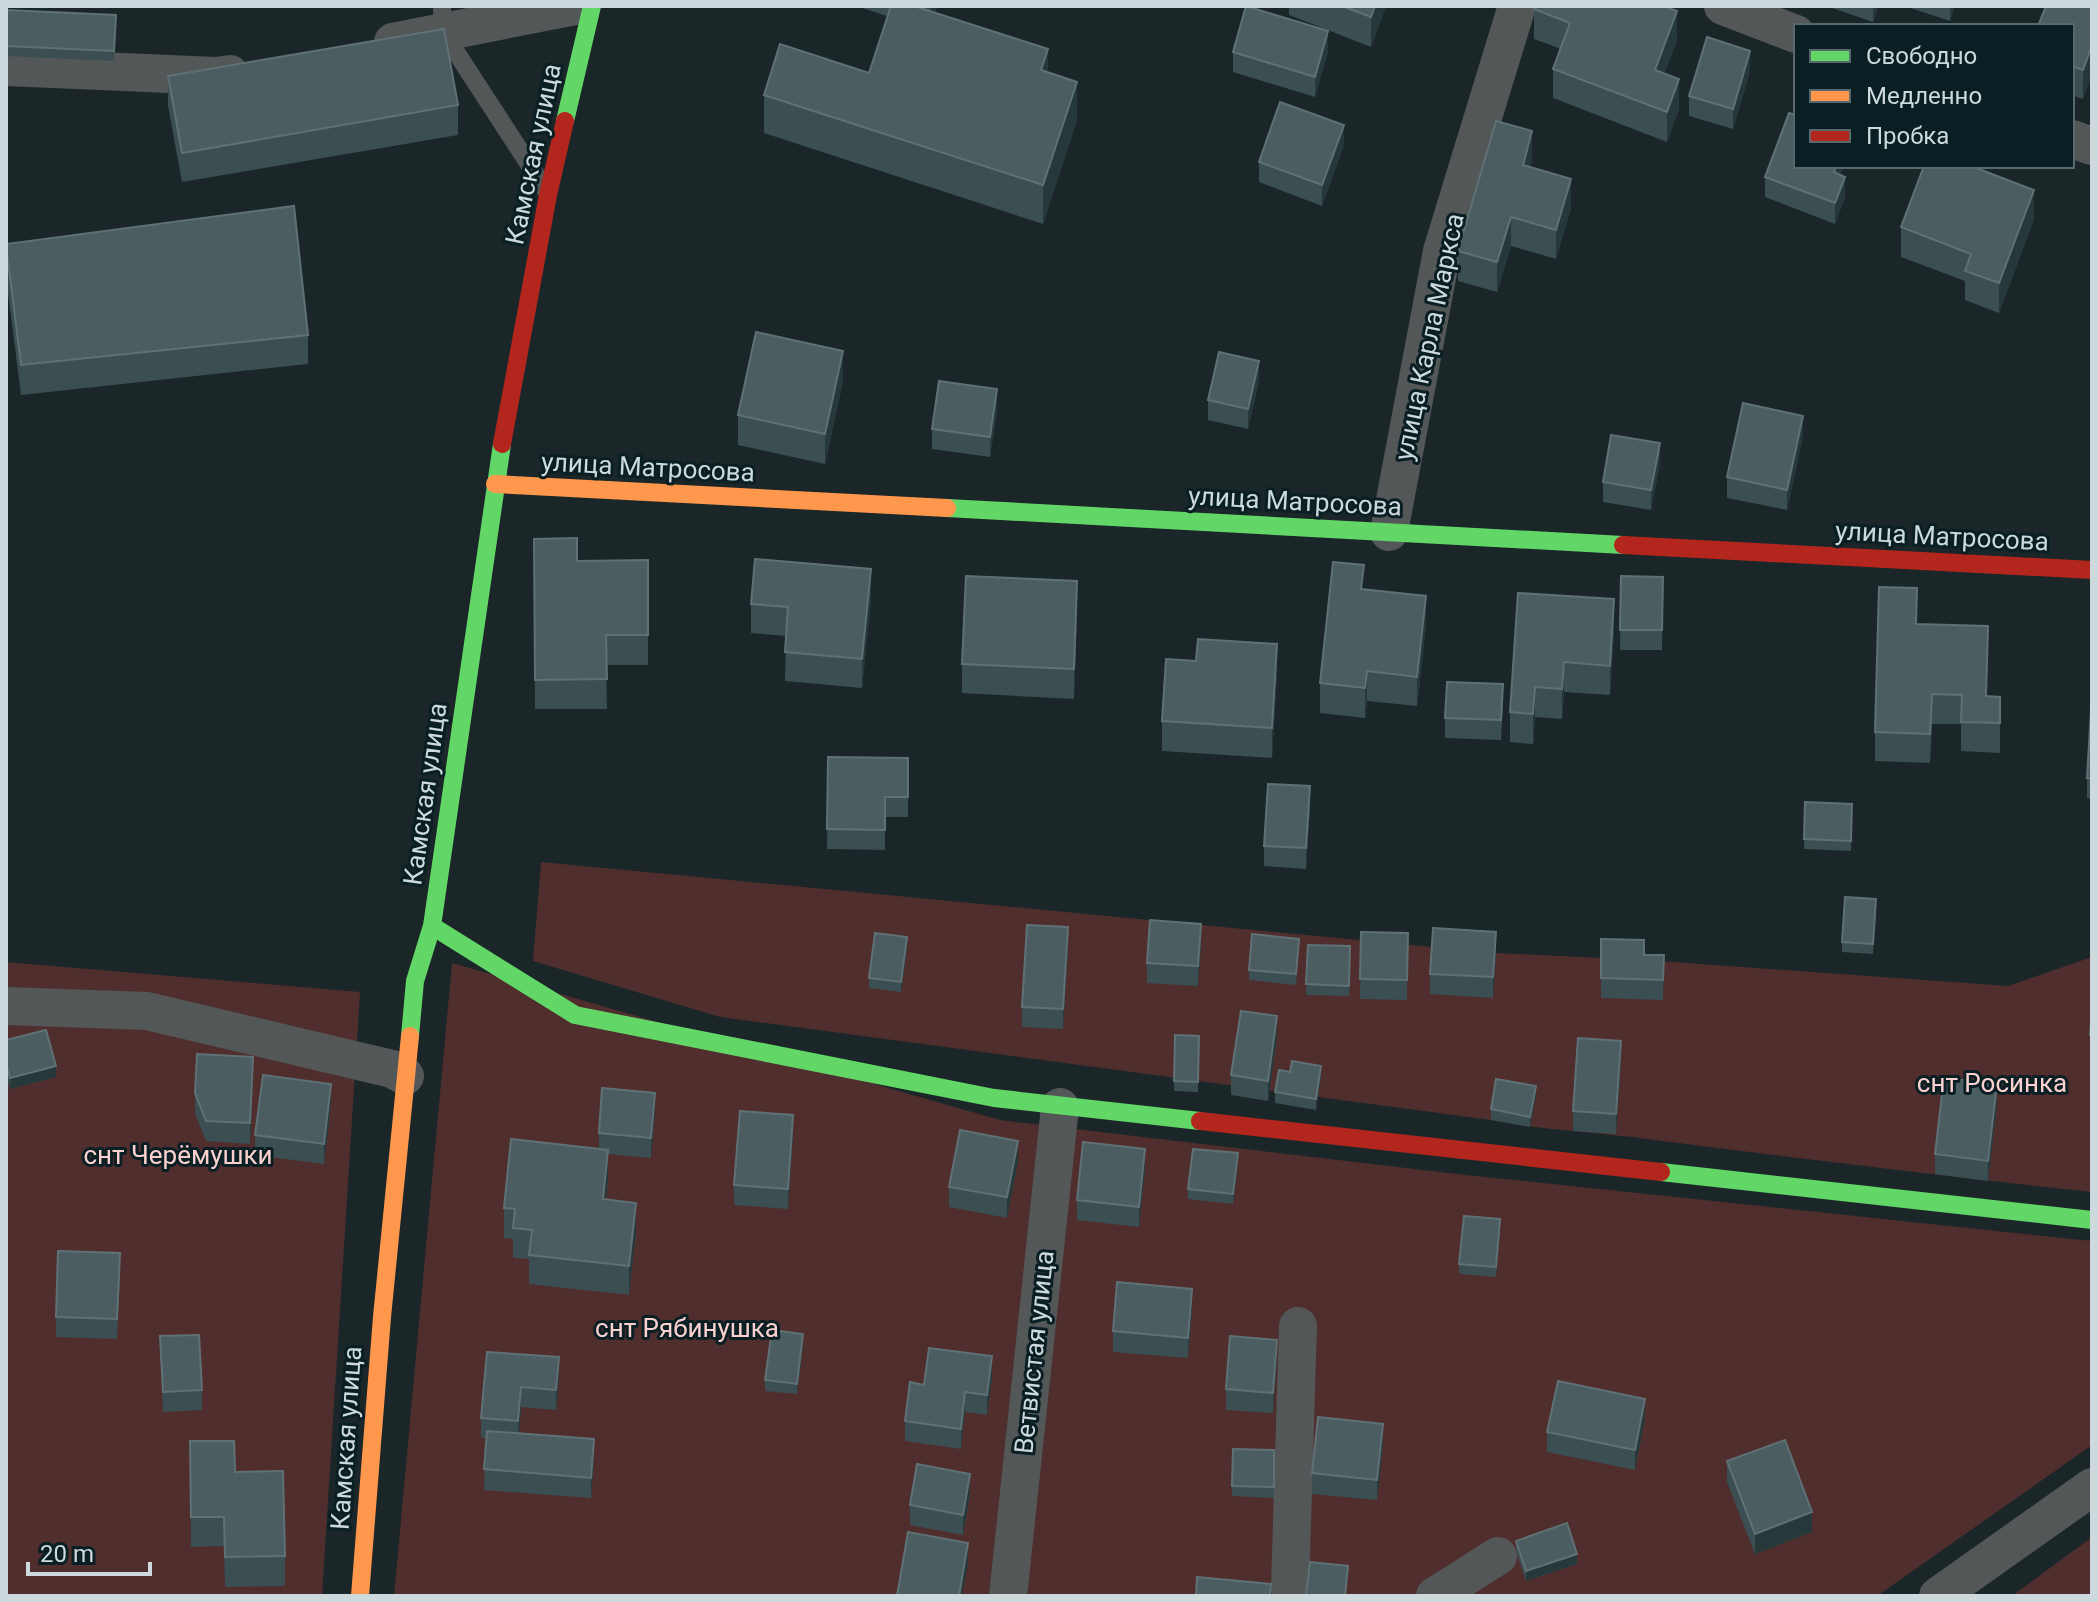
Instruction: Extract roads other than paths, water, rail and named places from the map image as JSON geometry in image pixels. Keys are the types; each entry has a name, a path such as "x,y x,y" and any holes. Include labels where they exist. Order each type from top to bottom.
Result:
{"street":[{"path":"352,50 443,19 575,6"},
{"name":"Камская улица","path":"360,1596 382,1317 415,981 432,926 495,484 548,195 592,6"},
{"name":"улица Карла Маркса","path":"1389,532 1442,251 1517,6"},
{"path":"1723,6 1794,33"},
{"path":"6,67 216,76 261,67"},
{"name":"улица Матросова","path":"495,484 2092,570"},
{"path":"432,926 575,1015 994,1098 2092,1220"},
{"path":"6,1006 147,1011 392,1069 405,1076"},
{"name":"Ветвистая улица","path":"1008,1596 1060,1107"},
{"path":"1295,1596 1290,1587 1298,1326"},
{"path":"1938,1596 2092,1487"},
{"path":"1435,1596 1498,1556"}],"lane":[{"path":"443,19 548,195"}],"park label":[{"name":"снт Росинка","path":"1992,1083"},
{"name":"снт Черёмушки","path":"178,1155"},
{"name":"снт Рябинушка","path":"687,1328"}]}
